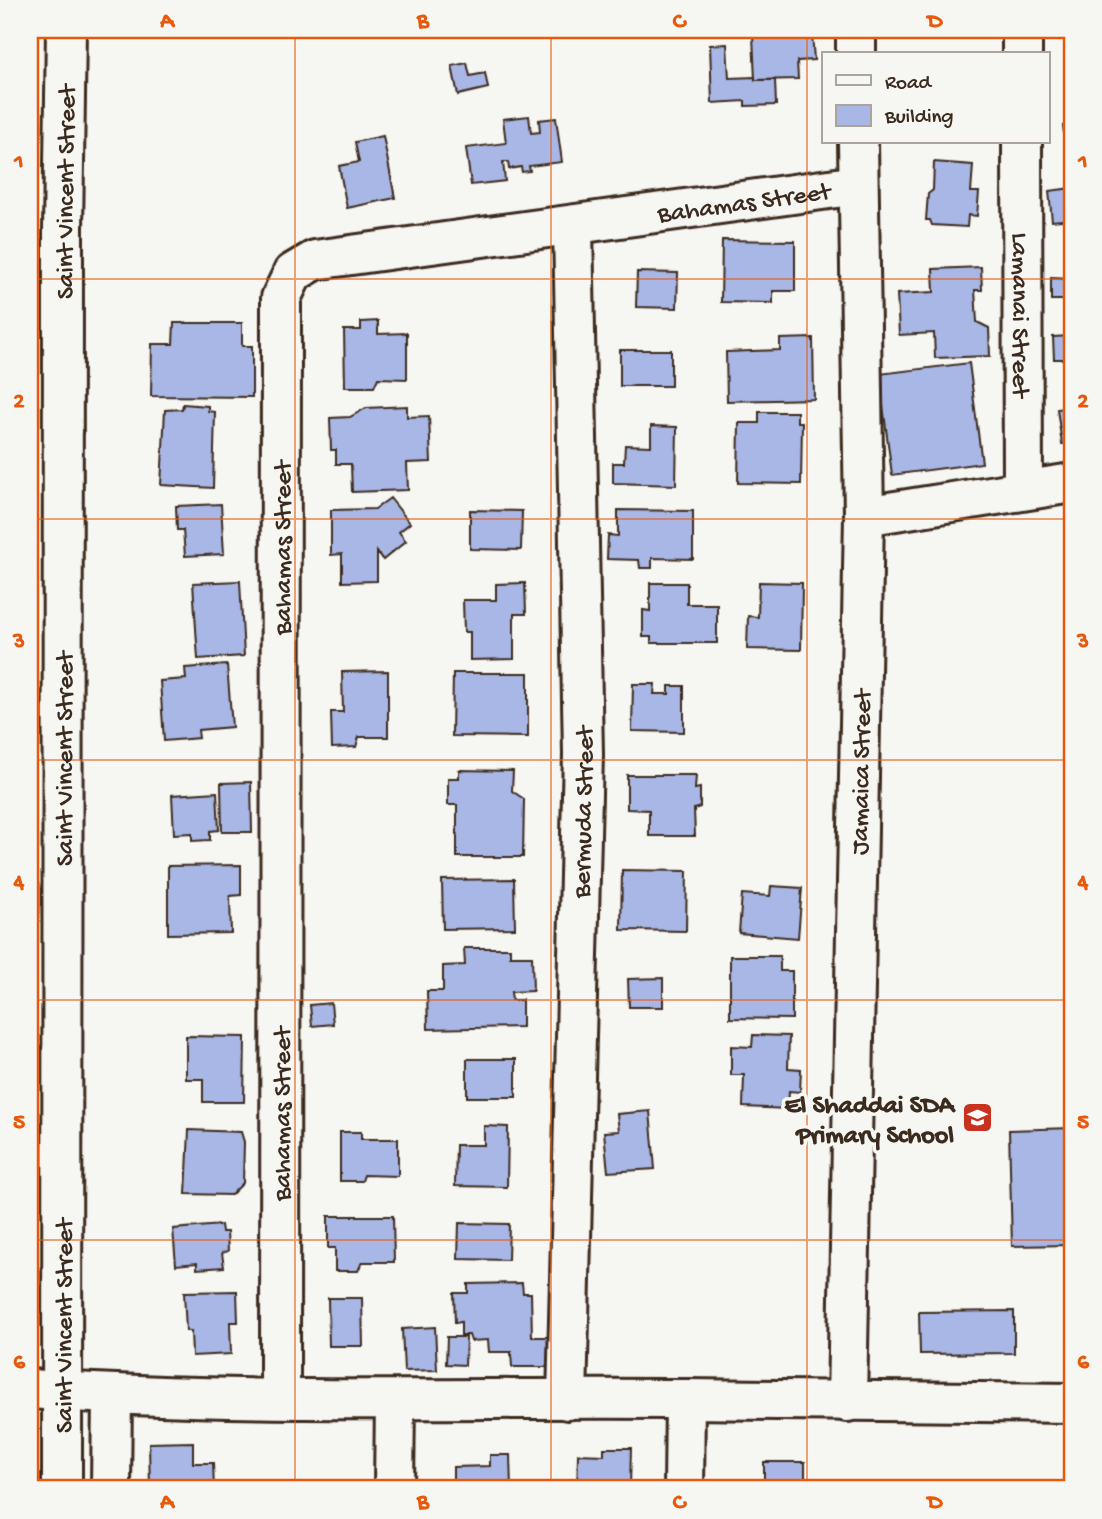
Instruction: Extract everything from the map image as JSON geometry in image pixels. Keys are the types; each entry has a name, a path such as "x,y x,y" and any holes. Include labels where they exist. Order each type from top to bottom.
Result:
{"street":[{"name":"Saint Vincent Street","path":"62,1489 46,1391 46,229 66,30"},
{"path":"856,30 856,52"},
{"path":"1022,30 1022,52"},
{"name":"Jamaica Street","path":"847,1402 864,516 858,144"},
{"name":"Lamanai Street","path":"1022,144 1023,490"},
{"name":"Bahamas Street","path":"279,1398 281,298 293,273 315,260 858,185"},
{"name":"Bermuda Street","path":"567,1400 583,754 573,226"},
{"path":"864,516 1072,483"},
{"path":"46,1391 112,1395 395,1401 685,1399 1072,1403"},
{"name":"Saint Vincent Street","path":"111,1489 112,1395"},
{"path":"684,1489 685,1399"},
{"path":"394,1489 395,1401"}],"building":[{"path":"812,33 814,60 797,61 798,79 755,80 753,35"},
{"path":"727,44 729,78 755,77 755,80 775,80 776,105 745,106 745,101 712,103 710,45"},
{"path":"467,63 470,76 485,73 488,88 458,95 452,66"},
{"path":"529,116 531,133 540,132 539,120 556,118 562,162 529,166 530,171 522,172 521,167 509,169 508,162 503,162 505,181 471,185 466,148 506,143 503,119"},
{"path":"1072,125 1072,146 1066,147 1063,126"},
{"path":"383,136 395,198 347,208 339,166 359,162 355,142"},
{"path":"934,162 973,165 971,192 979,192 977,216 968,215 967,227 932,225 930,220 926,220 928,194 933,190"},
{"path":"1072,188 1072,219 1052,221 1049,191"},
{"path":"722,240 795,241 795,291 773,291 773,303 721,302"},
{"path":"981,267 982,290 975,290 977,322 989,328 990,356 935,358 934,333 899,335 897,294 934,292 933,269"},
{"path":"637,272 678,273 677,308 636,307"},
{"path":"1051,278 1072,279 1072,300 1051,300"},
{"path":"1072,319 1072,359 1054,359 1053,337 1071,336"},
{"path":"378,321 378,334 407,333 407,379 378,378 374,387 345,387 344,330 361,330 361,322"},
{"path":"174,323 242,323 242,346 252,346 252,397 151,396 152,344 173,344"},
{"path":"813,338 814,399 727,401 726,352 780,350 780,339"},
{"path":"620,350 671,350 671,386 620,386"},
{"path":"969,363 982,463 892,475 879,374"},
{"path":"183,404 208,406 208,411 215,412 213,488 161,485 165,410 182,409"},
{"path":"407,406 407,417 429,416 431,462 407,463 408,490 352,492 351,464 336,464 336,450 331,450 330,418 350,417 366,408"},
{"path":"1072,407 1072,443 1062,444 1057,409"},
{"path":"759,412 797,412 797,422 802,422 801,484 738,483 739,423 759,423"},
{"path":"651,426 677,427 676,485 613,483 613,463 624,463 625,445 651,446"},
{"path":"390,498 410,523 399,532 406,541 383,560 377,552 377,581 342,582 342,554 331,555 331,510 375,509"},
{"path":"221,504 224,554 185,556 183,530 177,530 176,506"},
{"path":"470,510 522,511 521,550 470,549"},
{"path":"618,510 693,511 693,559 652,558 652,568 640,568 639,560 607,559 608,535 618,536"},
{"path":"240,581 244,656 198,659 193,583"},
{"path":"759,582 802,583 801,650 747,649 748,616 758,617"},
{"path":"525,583 526,614 514,614 514,659 470,660 470,632 464,632 463,600 496,600 496,584"},
{"path":"650,583 687,583 687,604 717,604 717,643 651,643 651,637 643,637 643,610 650,611"},
{"path":"227,665 232,727 198,730 199,738 164,741 160,681 186,679 185,668"},
{"path":"388,671 388,737 359,737 356,747 332,748 331,712 343,712 342,672"},
{"path":"453,673 528,673 528,737 452,736"},
{"path":"633,684 655,684 654,694 669,694 669,686 684,686 684,732 632,731"},
{"path":"459,770 513,771 512,791 524,799 523,857 457,857 457,805 448,805 448,778 459,778"},
{"path":"627,775 696,775 695,789 700,788 700,807 694,809 695,836 649,836 649,810 627,809"},
{"path":"251,782 252,832 222,832 221,783"},
{"path":"217,792 219,830 210,831 210,840 192,841 192,833 174,834 172,795"},
{"path":"241,865 241,895 230,896 231,933 168,934 168,866"},
{"path":"622,870 687,871 686,931 621,930"},
{"path":"514,879 515,928 443,929 442,880"},
{"path":"771,886 802,888 798,938 739,933 742,894 770,896"},
{"path":"464,948 510,948 510,956 532,956 533,991 511,992 512,1000 522,1000 522,1027 428,1029 427,991 443,991 443,966 465,965"},
{"path":"730,956 780,956 780,971 792,971 792,1019 730,1018"},
{"path":"663,978 663,1007 629,1007 628,979"},
{"path":"331,1003 333,1024 312,1026 310,1005"},
{"path":"753,1035 789,1036 788,1068 801,1069 800,1092 789,1091 788,1109 743,1107 744,1075 731,1075 731,1046 752,1047"},
{"path":"186,1036 245,1037 244,1102 203,1102 203,1079 186,1079"},
{"path":"467,1059 516,1059 516,1097 467,1097"},
{"path":"650,1111 655,1169 608,1172 604,1132 619,1131 617,1114"},
{"path":"484,1126 508,1127 507,1187 455,1186 456,1145 484,1145"},
{"path":"1072,1128 1072,1245 1012,1246 1009,1130"},
{"path":"189,1130 241,1132 244,1142 243,1183 231,1195 186,1194"},
{"path":"340,1132 361,1132 361,1139 398,1139 398,1176 364,1175 362,1181 340,1181"},
{"path":"328,1216 393,1216 394,1262 362,1262 358,1271 335,1271 335,1248 328,1248"},
{"path":"459,1223 509,1224 508,1260 458,1259"},
{"path":"221,1225 222,1232 227,1232 228,1251 222,1253 224,1267 197,1269 197,1263 176,1265 173,1229"},
{"path":"522,1283 523,1293 531,1293 532,1337 551,1337 551,1367 512,1367 511,1352 489,1352 488,1340 471,1341 469,1335 461,1335 461,1322 455,1323 454,1293 468,1293 468,1284"},
{"path":"237,1291 238,1322 230,1322 231,1354 192,1356 191,1331 186,1331 184,1292"},
{"path":"328,1298 362,1298 363,1346 329,1346"},
{"path":"1014,1311 1014,1353 920,1354 919,1312"},
{"path":"435,1327 437,1370 404,1371 402,1329"},
{"path":"447,1337 466,1337 465,1365 446,1364"},
{"path":"193,1442 193,1463 213,1463 214,1489 150,1489 149,1443"},
{"path":"604,1448 631,1448 630,1487 653,1489 577,1489 578,1454 604,1455"},
{"path":"490,1455 510,1455 511,1489 453,1489 453,1467 490,1466"},
{"path":"764,1462 805,1462 805,1489 764,1489"}],"place":[{"name":"El Shaddai SDA Primary School","path":"977,1118"}]}
